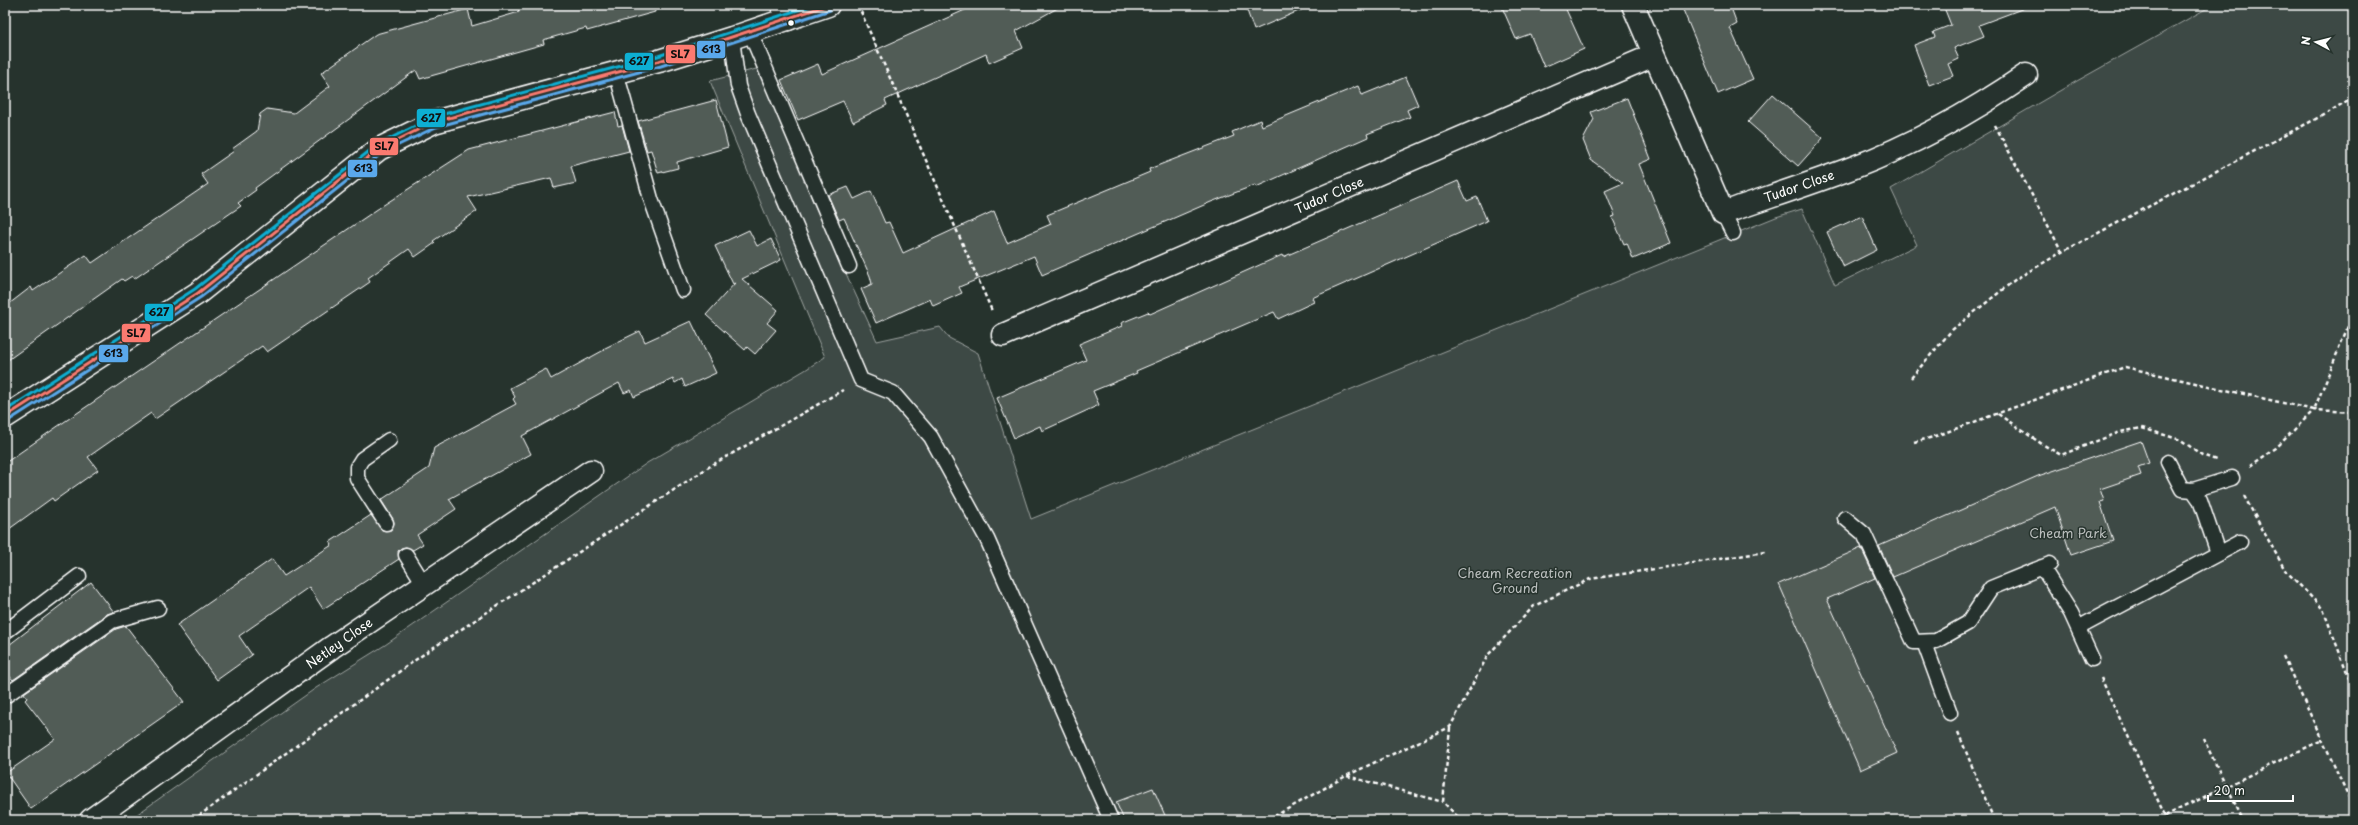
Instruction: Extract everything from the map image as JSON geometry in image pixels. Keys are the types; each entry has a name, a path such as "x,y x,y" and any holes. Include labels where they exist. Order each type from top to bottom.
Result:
{"street":[{"path":"5,417 198,293 379,149 434,122 616,72 741,35 785,12 828,5"},
{"path":"1633,5 1723,213"},
{"name":"Tudor Close","path":"1003,335 1654,55"},
{"name":"Tudor Close","path":"1723,213 1853,168 1889,152 1984,104 2026,75"},
{"name":"Netley Close","path":"90,820 332,647 591,471"}],"lane":[{"path":"741,35 849,266"},
{"path":"741,35 738,86 748,114 861,380 893,393 931,437 987,539 1111,820"},
{"path":"616,72 651,199 683,290"},
{"path":"1723,213 1733,233"},
{"path":"386,523 357,478 357,467 362,459 389,440"},
{"path":"2168,462 2182,488 2193,490 2232,478"},
{"path":"2193,490 2200,500 2218,554"},
{"path":"1845,518 1864,534 1914,642 1936,641 1968,623 1991,588 2046,565 2092,659"},
{"path":"2078,628 2240,542"},
{"path":"406,555 424,584"},
{"path":"5,632 79,576"},
{"path":"5,696 112,621 158,608"},
{"path":"1924,642 1950,713"}],"path":[{"path":"858,5 1003,335"},
{"path":"1911,378 1952,330 2016,279 2062,252 2329,112 2353,97"},
{"path":"1984,104 2062,252"},
{"path":"2232,478 2276,448 2314,410 2353,314"},
{"path":"1914,442 1998,414 2125,367 2314,410 2353,412"},
{"path":"193,820 441,642 712,465 861,380"},
{"path":"1998,414 2061,455 2120,432 2142,428 2181,440 2202,455 2216,460 2232,478 2252,508 2285,570 2323,609 2353,688"},
{"path":"1443,802 1450,727 1488,655 1534,606 1590,579 1765,552"},
{"path":"2283,656 2353,806"},
{"path":"2092,659 2167,820"},
{"path":"1950,713 1994,820"},
{"path":"1268,820 1346,776 1450,727"},
{"path":"2203,738 2243,820"},
{"path":"2165,816 2322,740"},
{"path":"1346,776 1443,802 1461,820"}],"green space":[{"path":"2213,5 2353,5 2353,820 129,820 316,688 385,645 647,463 825,357 710,81 760,68 814,204 877,341 940,327 949,338 978,353 1031,519 1776,217 1802,209 1835,285 1917,245 1891,189 2068,86"}],"building":[{"path":"517,5 654,5 655,12 587,31 586,28 543,40 544,44 420,79 416,70 255,188 256,190 238,203 241,206 134,279 132,276 124,281 122,279 5,362 5,307 31,287 33,291 86,255 92,263 208,184 201,174 234,151 232,149 257,131 260,114 267,109 294,113 330,86 321,73 376,34 468,9 472,26 519,12"},
{"path":"976,5 1063,5 1016,31 1023,48 989,63 986,54 885,100 887,105 853,122 843,101 798,120 781,80 818,64 822,74"},
{"path":"1245,5 1313,5 1254,30"},
{"path":"1501,5 1564,5 1584,49 1544,67 1530,34 1516,39"},
{"path":"1681,5 1730,5 1737,24 1730,28 1753,79 1718,94"},
{"path":"1943,5 2027,5 2027,7 1979,25 1984,36 1954,48 1959,59 1948,64 1953,76 1929,85 1914,45 1935,37 1933,32 1951,25"},
{"path":"1406,77 1418,105 1407,110 1410,117 1367,134 1368,137 1256,187 1255,185 1211,202 1042,275 1034,256 959,287 962,293 933,306 930,299 876,323 861,289 872,284 870,276 844,218 839,220 828,195 848,187 854,199 871,191 885,223 889,222 903,253 994,211 1007,243 1051,224 1047,215 1150,172 1149,169 1234,136 1232,132 1260,120 1262,126 1358,86 1362,95"},
{"path":"1773,94 1823,138 1798,166 1748,122"},
{"path":"1627,98 1651,159 1639,164 1671,243 1633,259 1627,243 1624,244 1612,217 1615,216 1605,191 1623,183 1591,160 1583,140 1594,119 1591,112"},
{"path":"716,100 728,147 677,162 678,168 658,173 651,150 647,151 638,121"},
{"path":"615,112 618,126 622,125 629,151 571,166 576,183 554,188 551,178 468,197 477,211 433,241 435,243 415,257 409,249 368,278 370,282 267,352 262,346 155,419 151,413 88,457 98,470 54,501 52,498 5,532 5,463 64,422 382,206 469,150"},
{"path":"1458,181 1467,201 1477,197 1487,221 1312,298 1314,302 1278,319 1274,312 1136,371 1137,373 1093,391 1099,405 1042,431 1040,426 1014,438 997,398 1086,360 1079,344 1122,326 1121,323 1148,312 1150,314 1282,255 1283,257"},
{"path":"1862,216 1877,250 1843,267 1827,232"},
{"path":"749,230 757,246 771,239 781,260 742,279 778,310 767,323 776,330 755,354 747,347 745,350 706,315 735,283 733,284 715,246"},
{"path":"691,321 716,373 685,387 682,379 675,383 673,379 634,397 631,390 624,393 619,383 522,436 531,454 449,499 456,509 417,535 423,544 413,550 406,547 401,548 398,551 399,559 323,609 309,587 239,636 252,655 217,680 177,625 272,559 284,576 332,545 330,542 371,515 382,530 391,530 394,523 393,519 381,500 429,468 434,448 516,404 513,399 515,397 510,388 546,369 551,379 604,350 603,349 640,331 645,342"},
{"path":"2141,441 2149,463 2138,467 2141,475 2100,489 2104,501 2100,502 2113,541 2071,555 2055,507 1893,577 1879,546 2038,476"},
{"path":"1861,548 1875,578 1827,599 1897,753 1860,770 1779,584"},
{"path":"91,582 114,612 107,614 13,680 5,671 5,648"},
{"path":"126,626 184,702 31,809 6,773 55,739 25,700 27,698 24,693 116,629"},
{"path":"1153,788 1167,820 1124,820 1116,802"}],"transit line":[{"name":"627","path":"5,411 195,289 377,145 433,117 658,56 813,5"},
{"name":"SL7","path":"5,417 198,293 379,149 434,122 659,61 828,5"},
{"name":"613","path":"8,421 201,297 382,153 436,127 661,66 830,10"}],"park label":[{"name":"Cheam Park","path":"2068,533"},
{"name":"Cheam Recreation Ground","path":"1515,580"}]}
